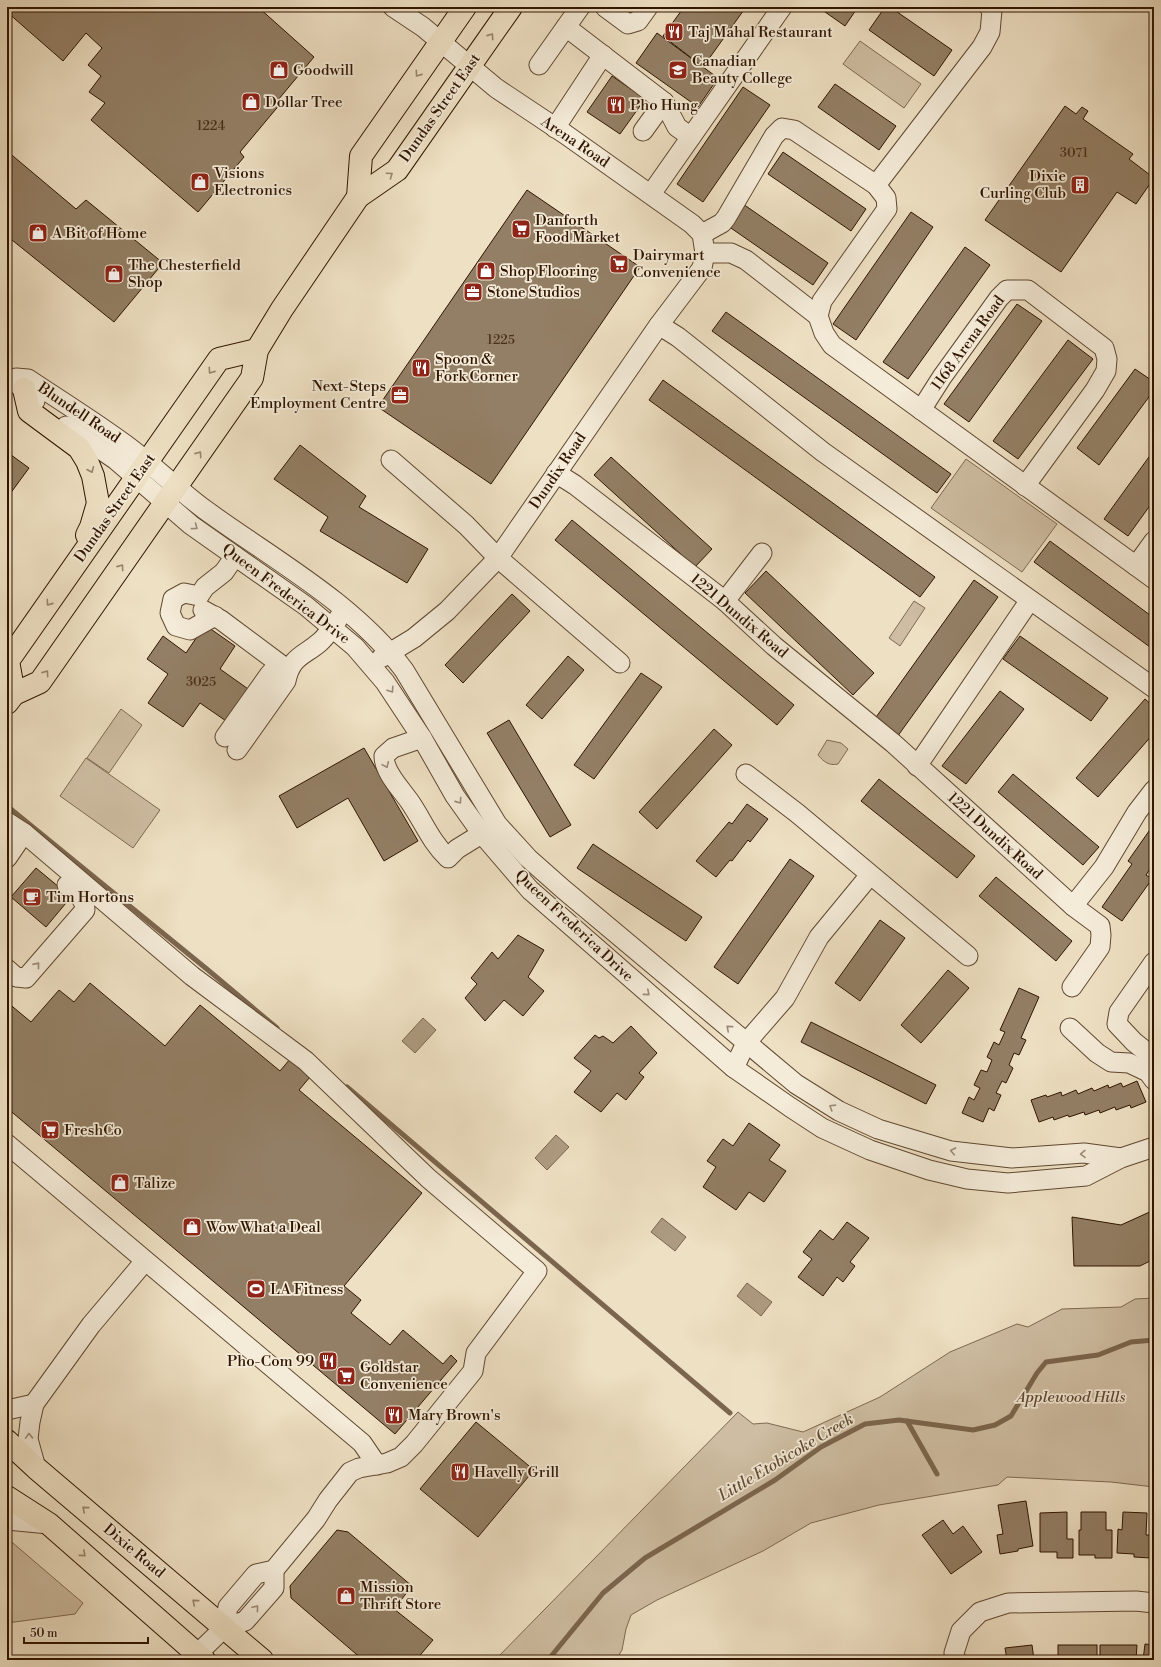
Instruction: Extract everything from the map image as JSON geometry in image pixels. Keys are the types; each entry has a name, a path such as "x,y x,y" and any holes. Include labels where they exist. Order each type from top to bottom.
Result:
{"main road":[{"name":"Dundas Street East","path":"358,197 361,156 465,7"},
{"name":"Dundas Street East","path":"257,350 219,359 8,662 11,698 40,682 252,378 257,350 282,309 358,197 397,170 511,7"},
{"path":"24,390 29,411 79,448 87,461 93,476 98,503 91,527 75,555 71,571"},
{"name":"Dixie Road","path":"7,1441 36,1468 262,1660"},
{"path":"7,1497 49,1524 197,1658"}],"street":[{"name":"Arena Road","path":"393,7 423,27 496,88 651,194 692,224 704,244"},
{"path":"539,65 580,7"},
{"path":"605,7 628,24 638,21 648,7"},
{"path":"651,194 782,7"},
{"path":"876,185 982,47 990,32 992,10 989,7"},
{"path":"566,27 664,102 677,127 691,137"},
{"path":"555,128 603,55"},
{"path":"643,131 664,102"},
{"path":"818,316 822,301 887,209 886,198 876,185 794,130 782,128 774,136 726,218 704,244 731,253 746,260 818,316 824,333 832,345 1154,579"},
{"name":"Dundix Road","path":"372,665 390,652 414,638 447,612 498,558 659,325 702,268 704,244"},
{"name":"1168 Arena Road","path":"921,410 942,377 999,298 1007,290 1028,290 1104,348 1107,359 1106,371 1095,390 1025,486"},
{"path":"659,325 678,337 823,452 1154,688"},
{"name":"Blundell Road","path":"24,390 7,377 28,379 126,445 141,470"},
{"path":"391,460 466,525 498,558 620,663"},
{"name":"Queen Frederica Drive","path":"141,470 171,494 203,508 345,609 374,634 390,652 412,682 498,824 528,858 562,889 796,1084 839,1111 878,1129 951,1151 1005,1158 1032,1158 1084,1153 1121,1158"},
{"name":"1221 Dundix Road","path":"556,474 575,485 725,601 774,646 893,743 916,766 1073,906 1100,926 1100,947 1072,987"},
{"name":"Queen Frederica Drive","path":"171,494 192,525 267,577 333,627 355,646 385,682 422,738 455,796 482,834 503,860 549,907 734,1068 790,1108 822,1128 870,1150 928,1170 967,1179 1008,1183 1086,1176 1121,1158 1154,1148"},
{"path":"1136,566 1154,541"},
{"path":"725,601 762,553"},
{"path":"231,743 286,681 284,667 215,616 202,610 199,596 205,587 224,572 235,556"},
{"path":"199,596 184,593 173,599 170,613 176,626 190,630 215,616"},
{"path":"916,766 1030,600"},
{"path":"284,667 320,642 333,627 345,609"},
{"path":"422,738 394,748 384,756 384,762 399,789 409,801 438,849 448,858 457,849 498,824"},
{"path":"746,774 798,814 968,956"},
{"path":"1073,906 1104,867 1137,812 1154,790"},
{"path":"7,822 24,833 192,976 306,1061 428,1178 537,1271 476,1353 473,1371 414,1444 401,1457 387,1463 359,1468 350,1472 328,1500 316,1519 274,1570 256,1574 228,1607 224,1628 197,1658"},
{"path":"7,858 24,833"},
{"path":"7,969 16,977 26,978 85,910 85,903 81,897 29,853 24,833"},
{"path":"734,1068 746,1043 785,998 819,937 870,874"},
{"path":"1154,962 1119,1012 1117,1024 1134,1042 1154,1058"},
{"path":"1070,1028 1097,1053 1111,1062 1130,1063 1148,1072 1154,1080"},
{"path":"7,1144 362,1443 377,1465"},
{"path":"36,1468 28,1439 34,1404 91,1325 145,1261"},
{"path":"7,1410 34,1404"},
{"path":"7,1520 49,1524"},
{"path":"956,1660 954,1652 961,1631 980,1612 1008,1603 1136,1601 1154,1603"}],"green space":[{"path":"860,41 921,84 904,108 843,64"},
{"path":"966,459 1057,524 1022,572 931,508"},
{"path":"914,601 925,608 900,646 889,638"},
{"path":"121,709 142,725 109,773 87,758"},
{"path":"827,740 841,743 848,749 838,764 827,763 818,755"},
{"path":"86,758 160,810 133,848 60,796"},
{"name":"Applewood Hills","path":"1154,1298 1154,1487 1111,1482 1007,1477 998,1485 879,1505 811,1523 763,1551 657,1600 631,1615 626,1629 622,1650 616,1660 495,1660 738,1412 753,1424 767,1423 803,1432 880,1397 950,1352 1017,1324 1028,1327 1062,1309 1121,1307 1135,1299"},
{"path":"7,1538 83,1603 75,1614 7,1623"}],"shaded area":[{"path":"423,1018 436,1030 415,1053 402,1041"},
{"path":"556,1135 569,1147 547,1170 535,1158"},
{"path":"662,1218 686,1237 675,1251 651,1232"},
{"path":"747,1283 772,1302 761,1316 737,1296"}],"building":[{"path":"7,7 258,7 314,57 278,100 281,103 240,152 244,157 198,212 91,120 105,103 89,92 101,76 88,65 102,48 86,33 63,61 7,12"},
{"path":"684,7 746,7 703,67 663,36"},
{"path":"818,7 858,7 845,26"},
{"path":"885,7 890,7 952,50 934,76 869,30"},
{"name":"Canadian Beauty College","path":"657,33 718,78 698,107 636,63"},
{"name":"Pho Hung","path":"612,76 645,99 620,134 587,112"},
{"path":"835,84 896,126 879,150 818,107"},
{"path":"743,87 770,105 703,202 677,184"},
{"name":"Dixie Curling Club","path":"1065,106 1076,114 1082,107 1088,111 1083,119 1133,154 1129,159 1154,178 1136,204 1117,192 1061,272 985,220"},
{"path":"7,151 76,209 86,200 163,263 114,322 7,236"},
{"path":"783,152 866,209 851,231 768,174"},
{"path":"527,190 640,267 491,484 378,407"},
{"path":"743,204 828,263 813,285 728,226"},
{"path":"911,212 933,227 856,340 833,324"},
{"path":"965,247 990,265 908,379 883,362"},
{"path":"1017,304 1042,321 969,422 944,404"},
{"path":"726,312 951,474 937,493 712,331"},
{"path":"1068,340 1093,359 1018,459 993,441"},
{"path":"1135,369 1154,382 1154,390 1099,465 1077,448"},
{"path":"663,380 935,577 920,597 649,400"},
{"path":"300,445 366,496 359,507 428,549 407,583 320,531 328,517 274,479"},
{"path":"1154,450 1154,500 1128,536 1104,519"},
{"path":"7,452 29,468 7,498"},
{"path":"611,457 712,549 695,567 594,475"},
{"path":"572,520 794,705 777,725 555,540"},
{"path":"1050,541 1154,618 1154,650 1034,562"},
{"path":"766,571 874,673 853,695 745,593"},
{"path":"974,580 998,597 897,737 874,720"},
{"path":"512,594 530,611 463,683 445,665"},
{"path":"205,625 235,646 220,669 251,691 229,723 200,703 183,727 148,703 168,674 147,659 163,636 186,653"},
{"path":"1020,636 1108,698 1091,721 1003,659"},
{"path":"568,656 584,670 542,719 526,705"},
{"path":"641,673 662,687 594,779 574,765"},
{"path":"1000,691 1024,709 966,784 942,766"},
{"path":"1145,699 1154,707 1154,733 1098,797 1076,778"},
{"path":"509,720 571,825 550,837 487,733"},
{"path":"714,729 732,745 657,829 639,812"},
{"path":"364,748 418,841 384,861 348,798 297,828 279,796"},
{"path":"1013,774 1099,847 1083,865 998,792"},
{"path":"879,779 975,856 957,878 861,801"},
{"path":"747,804 768,819 750,842 748,840 732,861 730,860 716,877 696,861 729,822 732,824"},
{"path":"1154,824 1154,863 1146,875 1152,879 1122,921 1102,907 1132,864 1128,861"},
{"path":"593,844 702,917 686,941 577,868"},
{"path":"790,859 814,876 738,984 714,967"},
{"path":"36,868 71,897 46,927 11,897"},
{"path":"996,877 1072,941 1056,961 979,896"},
{"path":"880,920 905,938 860,1001 835,983"},
{"path":"518,935 544,950 528,977 544,991 523,1016 504,1000 485,1021 465,998 477,984 471,978 492,952 498,959"},
{"path":"948,970 969,988 921,1043 901,1025"},
{"path":"90,983 165,1046 200,1005 280,1071 290,1059 310,1077 299,1090 422,1193 344,1286 361,1300 351,1313 390,1345 403,1330 443,1364 451,1355 457,1361 395,1434 7,1108 7,1002 31,1022 59,990 74,1002"},
{"path":"1019,988 1039,997 1021,1038 1026,1040 1019,1055 1014,1053 1009,1065 1013,1068 1006,1083 1002,1081 996,1093 1001,1095 994,1111 989,1108 983,1122 962,1113 969,1097 974,1100 980,1088 974,1085 981,1070 987,1072 992,1060 987,1057 994,1042 999,1045 1005,1032 1000,1030"},
{"path":"811,1022 936,1085 926,1104 801,1042"},
{"path":"631,1026 657,1053 639,1073 644,1077 626,1100 617,1093 601,1112 574,1092 591,1071 574,1058 595,1035 599,1038 603,1036 613,1043"},
{"path":"1137,1081 1146,1102 1131,1108 1130,1105 1116,1110 1115,1107 1100,1113 1099,1110 1085,1115 1084,1112 1069,1117 1068,1115 1054,1120 1053,1117 1039,1122 1031,1100 1046,1095 1047,1097 1061,1092 1062,1096 1076,1090 1078,1094 1092,1088 1094,1091 1108,1085 1109,1088 1121,1083 1123,1087"},
{"path":"749,1123 780,1145 769,1160 786,1171 764,1202 749,1192 736,1210 703,1187 716,1167 707,1161 723,1139 733,1146"},
{"path":"1154,1210 1154,1259 1140,1266 1074,1266 1072,1217 1121,1225"},
{"path":"847,1222 869,1238 850,1262 855,1266 843,1282 837,1277 823,1296 798,1277 812,1259 803,1252 820,1230 833,1240"},
{"path":"476,1422 534,1470 478,1537 420,1489"},
{"path":"1026,1501 1033,1546 1018,1549 1018,1551 1000,1554 997,1535 1003,1534 998,1505"},
{"path":"1067,1512 1067,1539 1073,1539 1073,1558 1057,1558 1057,1552 1040,1552 1040,1513"},
{"path":"1081,1512 1106,1512 1106,1530 1112,1530 1112,1558 1095,1558 1095,1555 1079,1555"},
{"path":"1123,1512 1147,1513 1146,1535 1152,1535 1151,1558 1134,1557 1134,1554 1117,1553 1118,1529 1122,1530"},
{"path":"943,1520 953,1534 963,1526 982,1552 951,1574 922,1535"},
{"path":"337,1530 348,1532 412,1586 394,1609 433,1640 416,1660 363,1660 291,1598 290,1586"},
{"path":"1145,1644 1154,1645 1154,1660 1143,1660"},
{"path":"1032,1645 1034,1660 1007,1660 1005,1648"},
{"path":"1058,1645 1097,1645 1097,1660 1058,1660"},
{"path":"1100,1645 1137,1645 1136,1660 1100,1660"}],"waterway":[{"path":"7,806 277,1028"},
{"path":"347,1087 730,1413"},
{"name":"Little Etobicoke Creek","path":"548,1660 603,1593 645,1558 775,1480 821,1447 865,1424 899,1420 973,1430 995,1425 1011,1416 1037,1373 1046,1362 1098,1355 1131,1342 1154,1340"},
{"path":"907,1421 937,1474"}],"place":[{"name":"Taj Mahal Restaurant","path":"674,32"},
{"name":"Goodwill","path":"279,70"},
{"name":"Canadian Beauty College","path":"678,70"},
{"name":"Dollar Tree","path":"251,102"},
{"name":"Pho Hung","path":"616,105"},
{"name":"Visions Electronics","path":"200,182"},
{"name":"Dixie Curling Club","path":"1080,185"},
{"name":"Danforth Food Market","path":"521,229"},
{"name":"A Bit of Home","path":"38,233"},
{"name":"Dairymart Convenience","path":"619,264"},
{"name":"Shop Flooring","path":"486,271"},
{"name":"The Chesterfield Shop","path":"114,274"},
{"name":"Stone Studios","path":"473,292"},
{"name":"Spoon & Fork Corner","path":"421,368"},
{"name":"Next-Steps Employment Centre","path":"400,395"},
{"name":"Tim Hortons","path":"32,897"},
{"name":"FreshCo","path":"50,1130"},
{"name":"Talize","path":"120,1183"},
{"name":"Wow What a Deal","path":"192,1227"},
{"name":"LA Fitness","path":"256,1289"},
{"name":"Pho-Com 99","path":"328,1361"},
{"name":"Goldstar Convenience","path":"346,1376"},
{"name":"Mary Brown's","path":"394,1415"},
{"name":"Havelly Grill","path":"460,1472"},
{"name":"Mission Thrift Store","path":"346,1596"}]}
